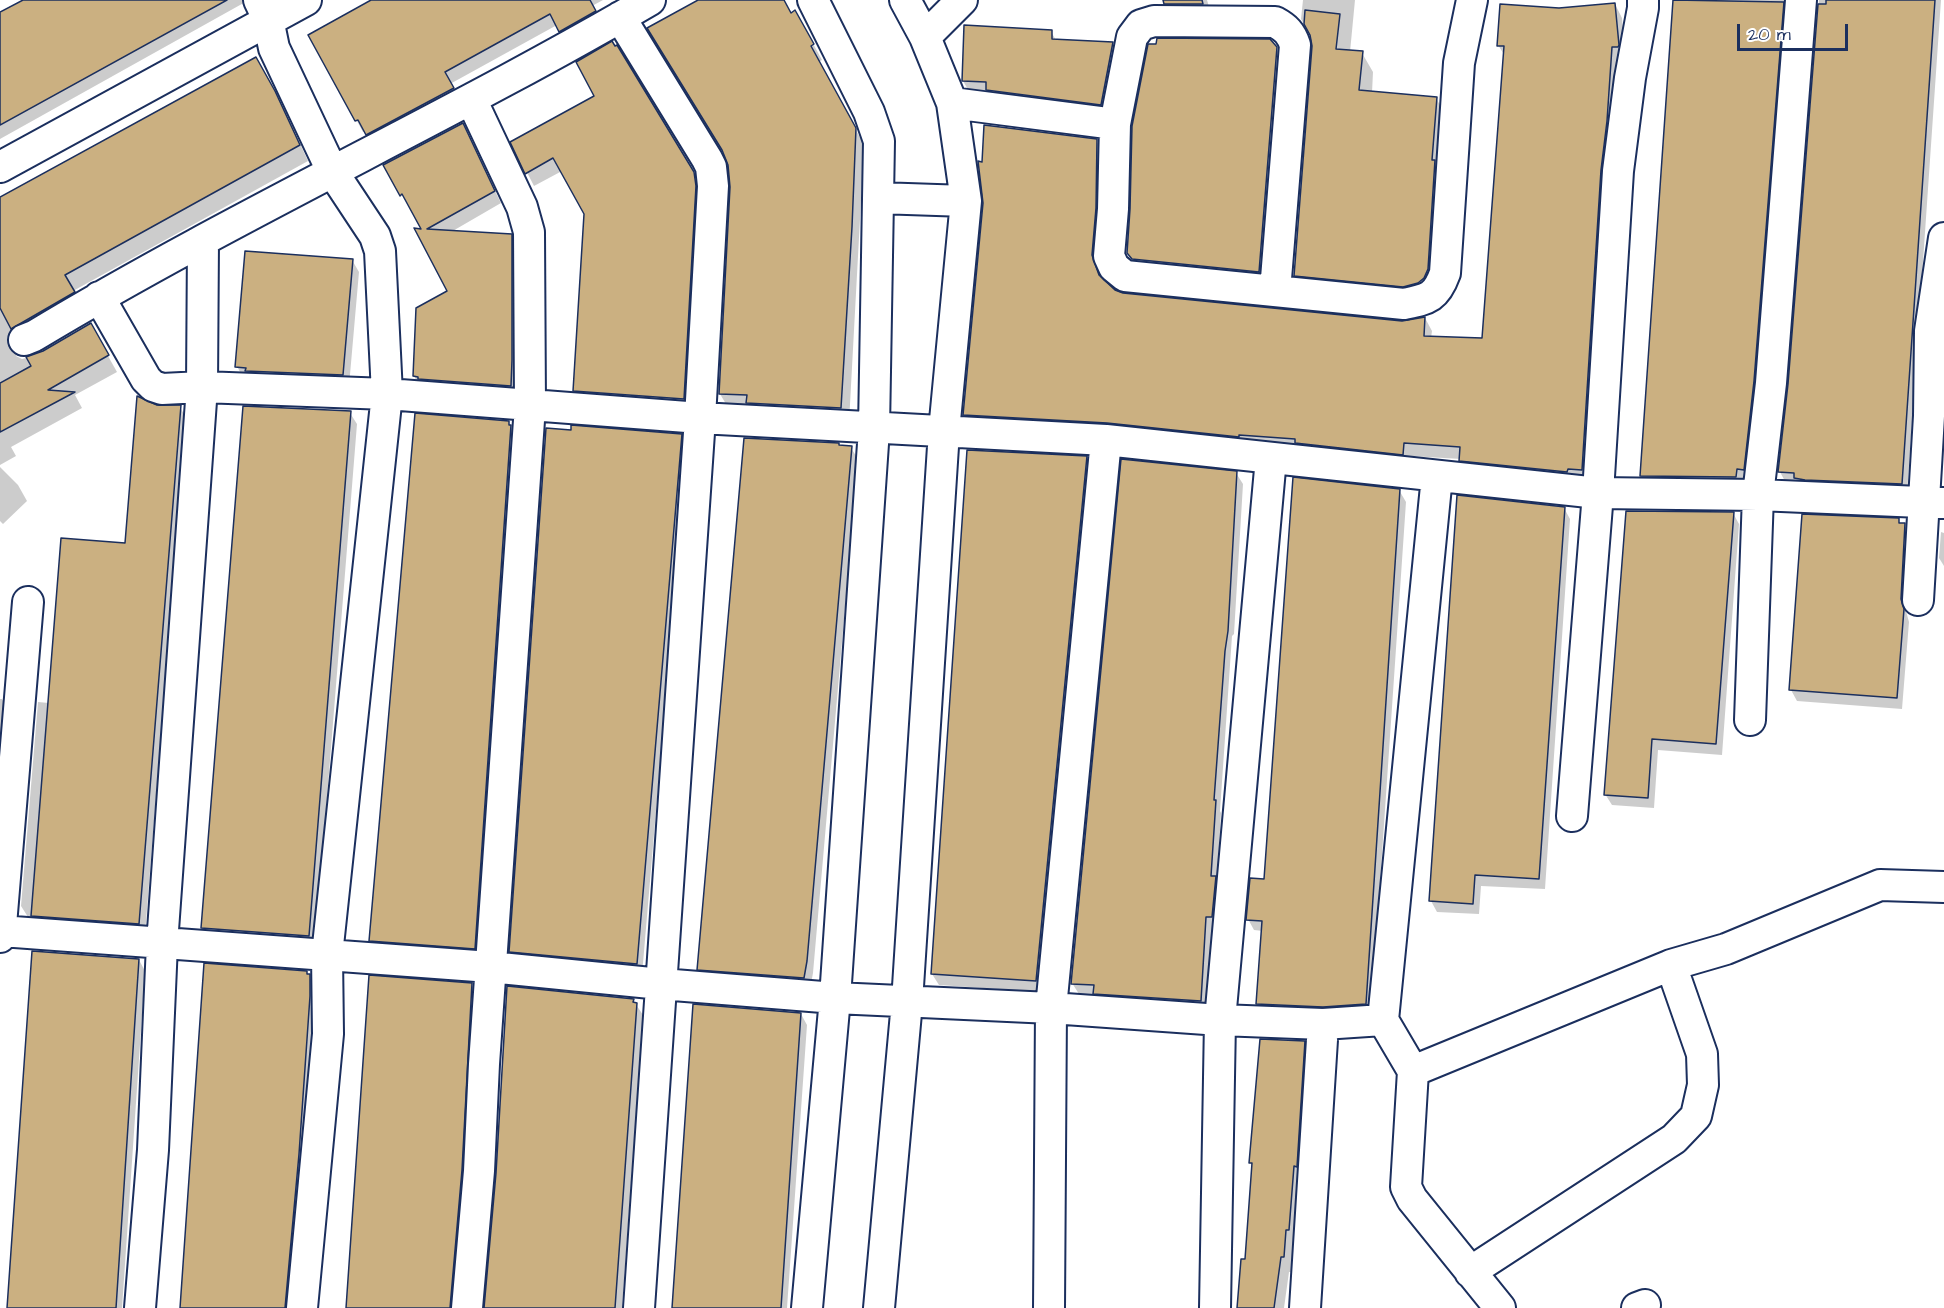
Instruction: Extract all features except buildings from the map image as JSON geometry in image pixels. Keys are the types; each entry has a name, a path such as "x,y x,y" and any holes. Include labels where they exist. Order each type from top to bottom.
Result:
{"street":[{"path":"0,167 263,10 306,0"},
{"path":"24,340 99,297 471,99 650,0"},
{"path":"807,1308 835,998 874,429 881,198 879,141 869,111 813,0"},
{"path":"879,1308 907,1002 944,431 964,201 952,103 925,37 905,0"},
{"path":"925,37 962,0"},
{"path":"1142,12 1141,25 1132,37 1115,124 1109,256 1114,267 1125,276 1404,304 1431,296 1440,288 1445,273 1459,63 1472,0"},
{"path":"1572,816 1598,493 1618,171 1643,0"},
{"path":"1750,720 1758,495 1771,382 1801,0"},
{"path":"263,10 274,48 333,171 375,236 380,251 387,394 327,955 328,1034 303,1308"},
{"path":"1142,12 1154,21 1275,22 1286,28 1292,35 1295,45 1275,291"},
{"path":"620,18 711,167 713,186 700,418 639,1308"},
{"path":"467,1308 479,1171 490,967 530,406 529,232 522,207 471,99"},
{"path":"952,103 1115,124"},
{"path":"881,198 964,201"},
{"path":"1918,600 1934,503 1929,416 1930,332 1944,238"},
{"path":"140,1308 153,1150 162,944 202,387 203,241"},
{"path":"99,297 146,380 162,389 202,387 387,394 700,418 1106,440 1598,493 1758,495 1934,503"},
{"path":"1049,1308 1051,1008 1106,440"},
{"path":"1215,1308 1220,1020 1271,458"},
{"path":"1437,476 1383,1020 1413,1071 1406,1187 1412,1199 1500,1308"},
{"path":"0,937 28,602"},
{"path":"1413,1071 1671,965 1726,949 1880,885 1944,887"},
{"path":"0,931 490,967 835,998 1051,1008 1220,1020 1323,1024 1383,1020"},
{"path":"1470,1272 1674,1139 1696,1116 1702,1085 1701,1053 1671,965"},
{"path":"1305,1308 1323,1024"}]}
